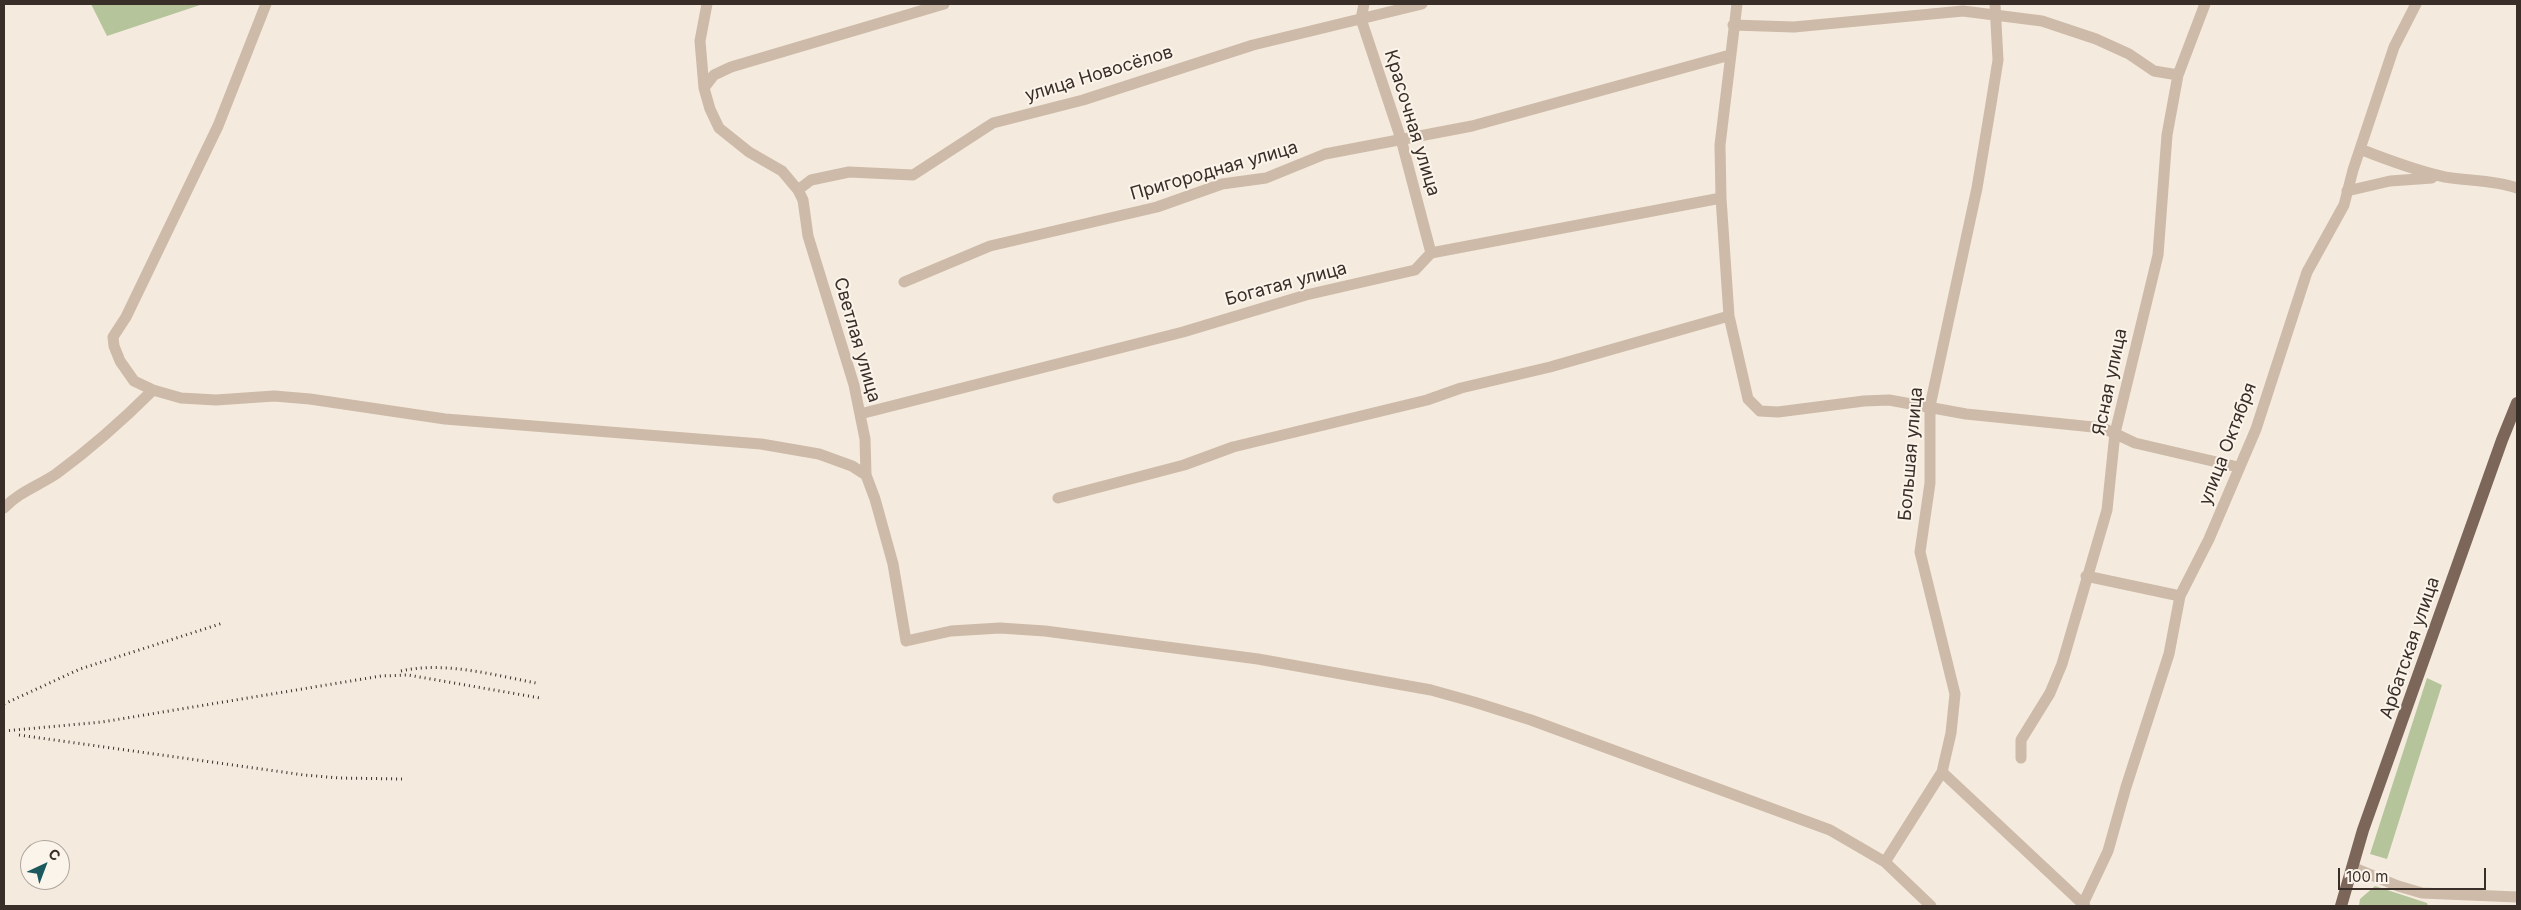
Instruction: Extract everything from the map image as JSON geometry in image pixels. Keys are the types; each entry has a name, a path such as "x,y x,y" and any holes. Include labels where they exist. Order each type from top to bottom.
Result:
{"main road":[{"name":"Арбатская улица","path":"2341,906 2363,830 2502,440 2517,403"}],"street":[{"path":"266,4 218,126 126,317 113,337 114,346 127,372 134,380 153,390 181,398 216,400 274,396 310,399 445,419 761,444 819,454 852,466 866,475"},
{"name":"Светлая улица","path":"707,4 700,41 704,88 718,128 749,152 782,171 798,190 803,200 808,236 854,385 865,438 866,475 875,499 893,564 906,641 950,631 1000,628 1045,632 1258,660 1431,690 1531,720 1830,830 1885,862"},
{"path":"704,88 714,75 731,67 944,4"},
{"name":"Красочная улица","path":"1364,4 1361,19 1401,139 1431,253"},
{"name":"улица Новосёлов","path":"798,190 811,180 849,172 913,175 993,123 1083,100 1253,45 1422,4"},
{"path":"1737,4 1720,145 1721,198 1729,316 1748,399 1760,411 1778,412 1864,401 1889,400 1966,414 2103,428 2135,443 2238,467"},
{"name":"Ясная улица","path":"2021,758 2021,740 2050,693 2062,664 2086,576 2107,510 2115,433 2158,255 2167,135 2178,75 2205,4"},
{"name":"улица Октября","path":"2084,906 2108,851 2126,787 2169,654 2180,596 2209,539 2238,467 2256,429 2307,272 2344,205 2394,47 2416,4"},
{"path":"1734,25 1794,27 1995,9 2051,24 2096,39 2121,50 2154,72 2178,75"},
{"name":"Большая улица","path":"1885,862 1942,772 1951,733 1955,694 1920,552 1930,483 1930,406 1977,188 1998,60 1995,9"},
{"name":"Пригородная улица","path":"904,282 990,246 1157,207 1222,184 1266,178 1325,154 1472,126 1730,55"},
{"path":"2362,150 2410,169 2446,177 2507,184 2517,188"},
{"path":"2347,191 2390,181 2446,177"},
{"path":"1431,253 1721,198"},
{"name":"Богатая улица","path":"860,414 1183,332 1306,294 1414,270 1431,253"},
{"path":"1058,498 1184,465 1234,447 1427,400 1462,388 1550,367 1729,316"},
{"path":"4,508 14,497 54,475 122,421 153,390"},
{"path":"2086,576 2180,596"},
{"path":"1942,772 2084,906"},
{"path":"1885,862 1931,906"},
{"path":"2352,867 2398,886 2448,901 2517,897"}],"green space":[{"path":"91,4 203,4 107,36"},
{"path":"2427,678 2442,685 2387,859 2370,854"},
{"path":"2375,886 2427,903 2428,906 2359,906 2360,899"}],"railway":[{"path":"4,704 80,669 223,623"},
{"path":"401,671 418,668 452,668 536,683"},
{"path":"4,731 102,722 381,676 408,675 540,698"},
{"path":"19,735 304,775 339,778 402,779"}]}
